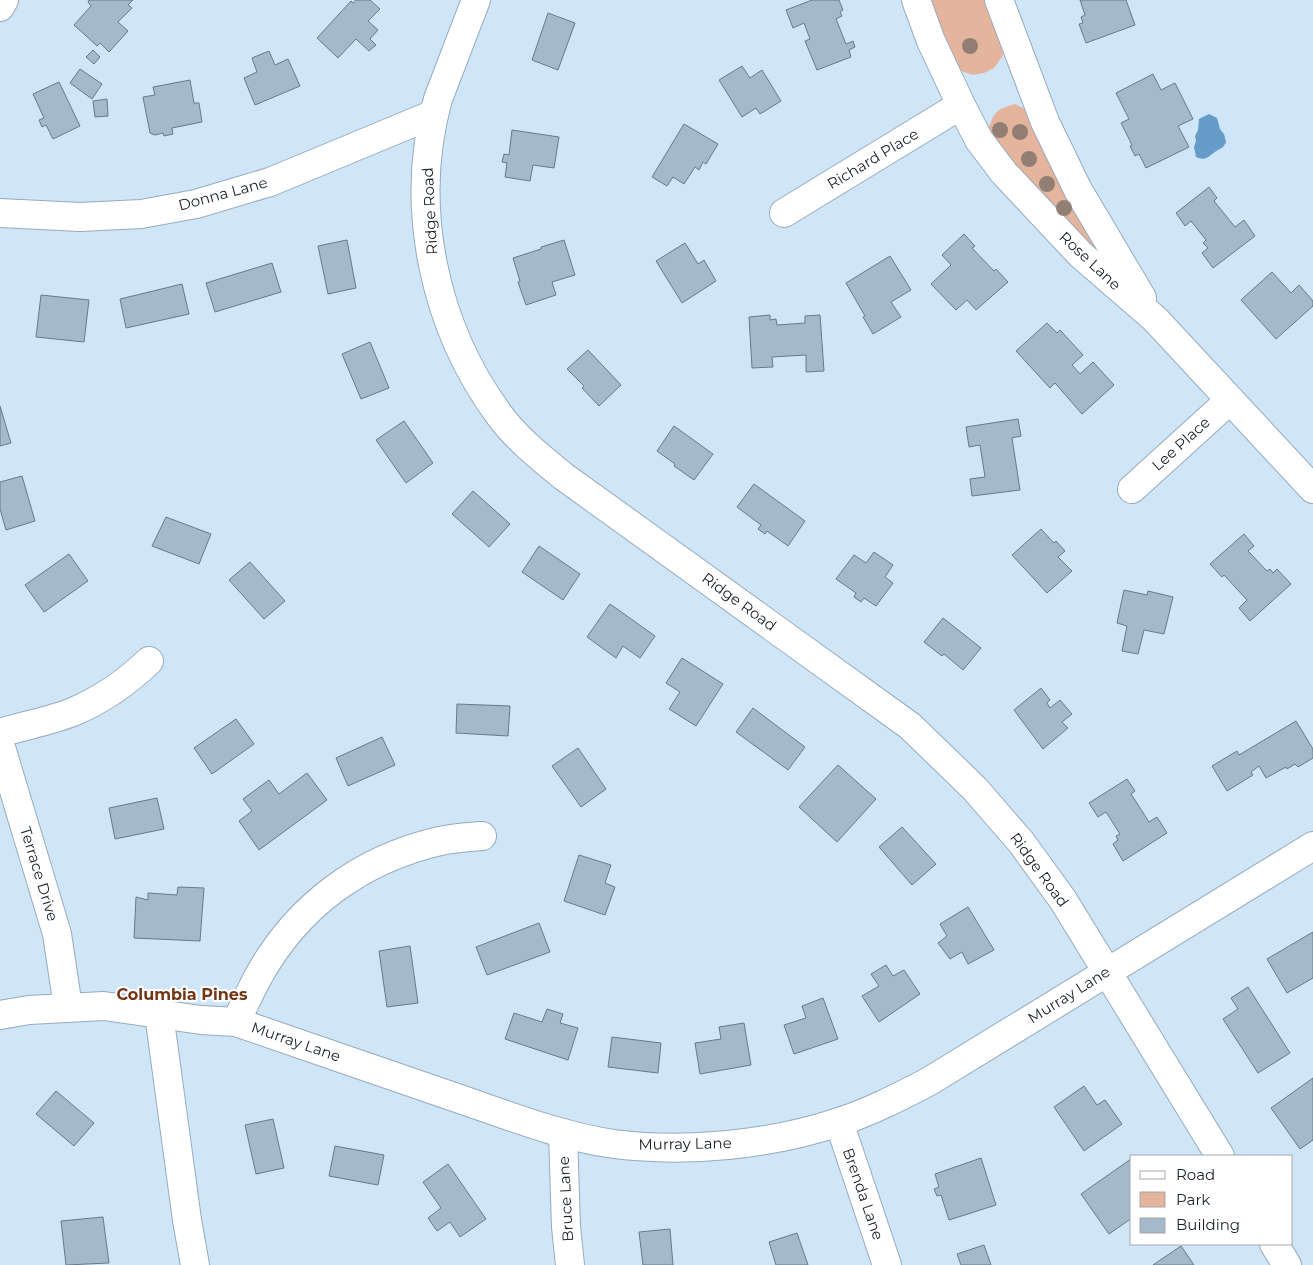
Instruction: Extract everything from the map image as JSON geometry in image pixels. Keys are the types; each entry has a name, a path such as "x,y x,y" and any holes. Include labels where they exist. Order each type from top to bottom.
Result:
{"street":[{"path":"0,7 4,0"},
{"name":"Ridge Road","path":"476,0 434,114 427,154 426,193 430,245 439,293 459,347 475,380 501,417 533,452 563,476 910,726 975,790 1021,842 1063,900 1219,1155"},
{"name":"Rose Lane","path":"916,0 931,41 961,105 979,140 1004,173 1081,255 1155,319 1313,489"},
{"path":"999,0 1053,139 1078,190 1155,319"},
{"name":"Richard Place","path":"784,213 961,105"},
{"name":"Donna Lane","path":"0,212 13,215 80,217 141,214 196,204 270,182 434,114"},
{"name":"Lee Place","path":"1132,489 1230,400"},
{"path":"0,732 74,711 106,696 133,676 149,660"},
{"name":"Terrace Drive","path":"0,744 57,934 68,1007"},
{"path":"236,1022 259,976 286,936 310,908 335,888 370,867 406,851 442,841 482,836"},
{"name":"Murray Lane","path":"0,1015 29,1010 104,1006 201,1020 236,1022 563,1133 614,1144 674,1147 730,1144 785,1136 838,1122 890,1102 928,1082 1313,846"},
{"path":"159,1014 187,1220 195,1265"},
{"name":"Brenda Lane","path":"838,1122 887,1265"},
{"name":"Bruce Lane","path":"563,1133 566,1227 570,1265"},
{"path":"1275,1245 1286,1265"}],"green space":[{"path":"928,0 991,0 1007,43 1002,57 994,68 984,73 973,75 961,71 950,60"},
{"path":"1015,104 1029,111 1106,260 1069,228 987,132 999,110"}],"water":[{"path":"1209,114 1217,118 1226,142 1223,147 1203,159 1196,157 1194,147 1195,136 1198,130 1199,119"}],"building":[{"path":"89,0 133,0 128,5 132,8 118,22 128,31 109,52 100,43 97,46 74,25 91,6 88,2"},
{"path":"356,0 370,0 380,9 368,21 378,30 370,39 376,45 369,51 356,39 338,58 317,38 351,1 353,3"},
{"path":"812,0 839,0 843,10 840,12 842,16 836,19 846,44 853,41 855,47 849,50 851,57 817,70 805,41 810,39 804,23 793,28 786,10"},
{"path":"1080,0 1126,0 1135,25 1086,43 1079,24 1083,23 1081,17 1085,15"},
{"path":"548,13 575,23 558,70 532,60"},
{"path":"93,50 100,57 94,64 86,57"},
{"path":"269,51 275,65 288,59 300,86 255,105 244,78 257,72 252,58"},
{"path":"742,66 750,78 762,70 781,101 760,114 756,108 742,117 719,80"},
{"path":"80,69 102,84 92,99 70,83"},
{"path":"1153,74 1161,90 1175,83 1193,119 1178,126 1189,147 1146,168 1139,154 1135,156 1130,146 1132,145 1121,123 1129,119 1116,93"},
{"path":"190,80 194,103 199,103 202,122 172,128 173,134 164,136 163,133 155,135 150,133 143,97 155,95 153,87"},
{"path":"59,82 80,126 53,139 46,125 42,127 39,120 44,118 33,94"},
{"path":"107,99 108,116 95,117 93,101"},
{"path":"684,124 718,144 706,164 703,162 699,170 695,167 684,184 673,177 667,186 652,177"},
{"path":"512,130 559,137 554,168 533,165 530,181 505,177 507,163 502,162 504,154 509,155"},
{"path":"1209,187 1217,198 1214,201 1235,227 1244,220 1255,236 1213,268 1202,253 1208,248 1203,243 1206,240 1191,221 1185,226 1176,213"},
{"path":"964,234 975,246 972,248 994,271 996,269 1008,282 976,310 967,300 956,310 931,284 951,265 942,255"},
{"path":"347,240 356,288 328,294 318,246"},
{"path":"564,240 575,275 552,282 556,295 526,305 518,282 520,281 513,258"},
{"path":"685,243 698,264 704,260 716,281 682,303 656,261"},
{"path":"890,256 911,290 891,302 901,317 873,334 846,283"},
{"path":"272,263 281,292 215,312 206,283"},
{"path":"1272,272 1291,293 1299,285 1313,301 1313,306 1276,339 1241,300"},
{"path":"182,284 189,314 126,328 120,299"},
{"path":"41,295 89,300 84,342 36,337"},
{"path":"770,315 770,320 776,319 777,325 805,323 805,316 820,315 824,371 806,372 806,355 772,357 773,367 752,368 749,317"},
{"path":"1047,323 1057,333 1060,330 1083,355 1072,365 1080,374 1093,362 1114,385 1082,414 1055,383 1050,388 1016,351"},
{"path":"370,342 389,388 361,399 342,354"},
{"path":"588,350 621,385 599,406 582,388 584,386 567,369"},
{"path":"0,406 11,443 0,446"},
{"path":"1018,419 1021,436 1012,438 1020,490 972,496 970,479 985,477 980,445 969,447 966,427"},
{"path":"404,421 433,463 406,483 376,440"},
{"path":"674,426 713,454 694,480 657,451"},
{"path":"22,476 35,521 6,530 0,509 0,482"},
{"path":"754,484 805,521 788,546 767,531 765,534 758,529 761,525 737,507"},
{"path":"473,491 510,524 489,547 452,514"},
{"path":"166,517 211,534 199,564 152,546"},
{"path":"1041,529 1054,543 1056,541 1065,551 1058,557 1072,571 1047,593 1012,555"},
{"path":"1244,534 1254,546 1248,551 1267,571 1270,569 1273,573 1277,569 1291,584 1250,621 1239,608 1247,600 1224,575 1222,577 1210,564"},
{"path":"539,546 580,574 563,600 522,572"},
{"path":"874,552 893,565 885,577 893,583 876,606 864,598 861,602 854,597 856,593 836,579 854,555 866,563"},
{"path":"69,554 88,581 44,612 25,585"},
{"path":"250,562 285,601 264,619 229,580"},
{"path":"1124,590 1147,595 1148,591 1173,597 1164,634 1144,630 1138,654 1122,651 1127,626 1117,623"},
{"path":"610,604 655,636 640,658 623,646 616,658 587,637"},
{"path":"943,618 981,648 963,670 944,654 942,656 924,642"},
{"path":"682,658 723,684 696,726 669,709 680,692 666,683"},
{"path":"1041,688 1050,700 1047,703 1050,708 1060,700 1072,714 1062,722 1068,728 1043,749 1014,710"},
{"path":"457,704 510,706 508,736 456,733"},
{"path":"753,708 805,747 788,770 736,732"},
{"path":"236,719 254,744 212,774 194,748"},
{"path":"1296,721 1313,749 1313,758 1298,767 1295,764 1287,769 1286,767 1266,778 1259,766 1251,772 1253,775 1227,791 1212,766 1237,751 1239,755"},
{"path":"382,737 395,765 348,786 336,758"},
{"path":"578,748 606,789 581,807 552,766"},
{"path":"838,765 876,799 837,842 799,807"},
{"path":"307,773 327,800 259,850 239,821 252,811 243,799 269,780 279,794"},
{"path":"1127,779 1135,791 1131,794 1149,822 1157,817 1167,833 1123,861 1113,844 1118,840 1116,836 1120,834 1106,812 1098,817 1089,803"},
{"path":"157,798 164,829 115,839 109,808"},
{"path":"902,827 936,864 912,885 879,847"},
{"path":"579,855 611,865 605,883 615,887 605,915 564,901"},
{"path":"178,887 204,888 200,941 134,938 136,897 148,900 148,893 177,895"},
{"path":"968,907 994,950 968,964 962,952 950,959 938,943 947,936 940,924"},
{"path":"539,923 550,952 487,975 476,947"},
{"path":"1313,932 1313,978 1287,993 1267,959"},
{"path":"410,946 418,1003 387,1007 379,951"},
{"path":"886,965 893,976 904,970 920,994 879,1022 862,996 879,986 871,974"},
{"path":"1248,987 1290,1053 1258,1073 1223,1019 1238,1009 1231,998"},
{"path":"823,998 838,1039 794,1054 784,1025 806,1018 802,1006"},
{"path":"547,1009 563,1014 560,1023 578,1028 568,1060 505,1039 514,1013 542,1022"},
{"path":"744,1023 751,1065 700,1074 695,1043 721,1039 719,1027"},
{"path":"612,1037 661,1043 658,1073 608,1067"},
{"path":"1313,1078 1313,1140 1300,1149 1271,1108"},
{"path":"1084,1086 1097,1105 1105,1100 1122,1124 1084,1151 1054,1107"},
{"path":"56,1091 94,1123 74,1146 36,1114"},
{"path":"273,1119 284,1168 256,1174 245,1125"},
{"path":"335,1146 384,1155 378,1185 329,1176"},
{"path":"981,1158 996,1205 949,1220 941,1195 937,1196 934,1189 939,1187 935,1174"},
{"path":"1130,1160 1130,1219 1109,1234 1081,1194"},
{"path":"448,1164 486,1219 460,1237 450,1222 437,1231 428,1218 441,1208 423,1182"},
{"path":"103,1217 109,1263 66,1265 61,1221"},
{"path":"670,1229 673,1265 643,1265 639,1232"},
{"path":"797,1233 808,1265 776,1265 769,1242"},
{"path":"984,1245 991,1265 961,1265 957,1254"},
{"path":"1181,1246 1194,1265 1153,1265"}],"district":[{"name":"Columbia Pines","path":"182,994"}]}
